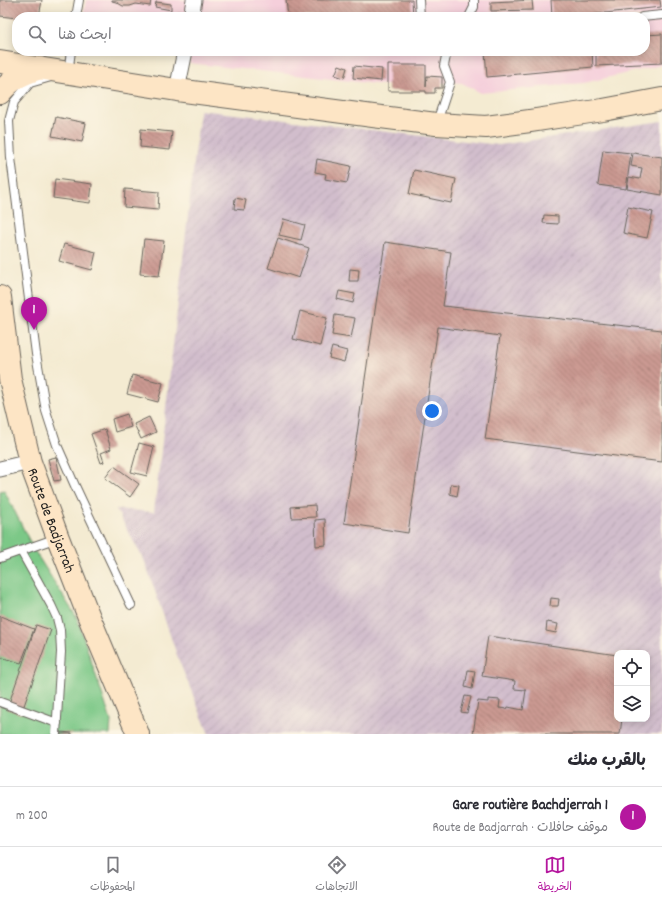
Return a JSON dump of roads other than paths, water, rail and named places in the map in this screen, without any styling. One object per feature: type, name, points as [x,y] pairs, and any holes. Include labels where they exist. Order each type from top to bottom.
[{"type":"main road","points":[[0,62],[177,90],[436,124],[486,127],[603,110],[662,99]]},
{"type":"main road","points":[[0,93],[13,80],[23,74],[40,68]]},
{"type":"main road","name":"Route de Badjarrah","points":[[0,297],[4,366],[15,402],[30,462],[58,538],[136,733]]},
{"type":"street","points":[[192,12],[194,0]]},
{"type":"street","points":[[177,90],[184,56]]},
{"type":"street","points":[[0,469],[30,462]]},
{"type":"lane","points":[[77,12],[79,0]]},
{"type":"lane","points":[[419,0],[420,12]]},
{"type":"lane","points":[[472,12],[474,0]]},
{"type":"lane","points":[[650,16],[662,15]]},
{"type":"lane","points":[[70,56],[68,72],[30,83],[14,102],[9,121],[11,158],[36,354],[46,411],[57,445],[131,605]]},
{"type":"lane","points":[[436,124],[450,82],[444,66],[446,56]]},
{"type":"lane","points":[[0,558],[58,538]]},
{"type":"lane","points":[[21,551],[51,605],[57,618],[60,630],[61,652],[56,734]]},
{"type":"lane","points":[[0,702],[57,723]]},
{"type":"place","name":"Gare routière Bachdjerrah 1","points":[[34,330]]}]
